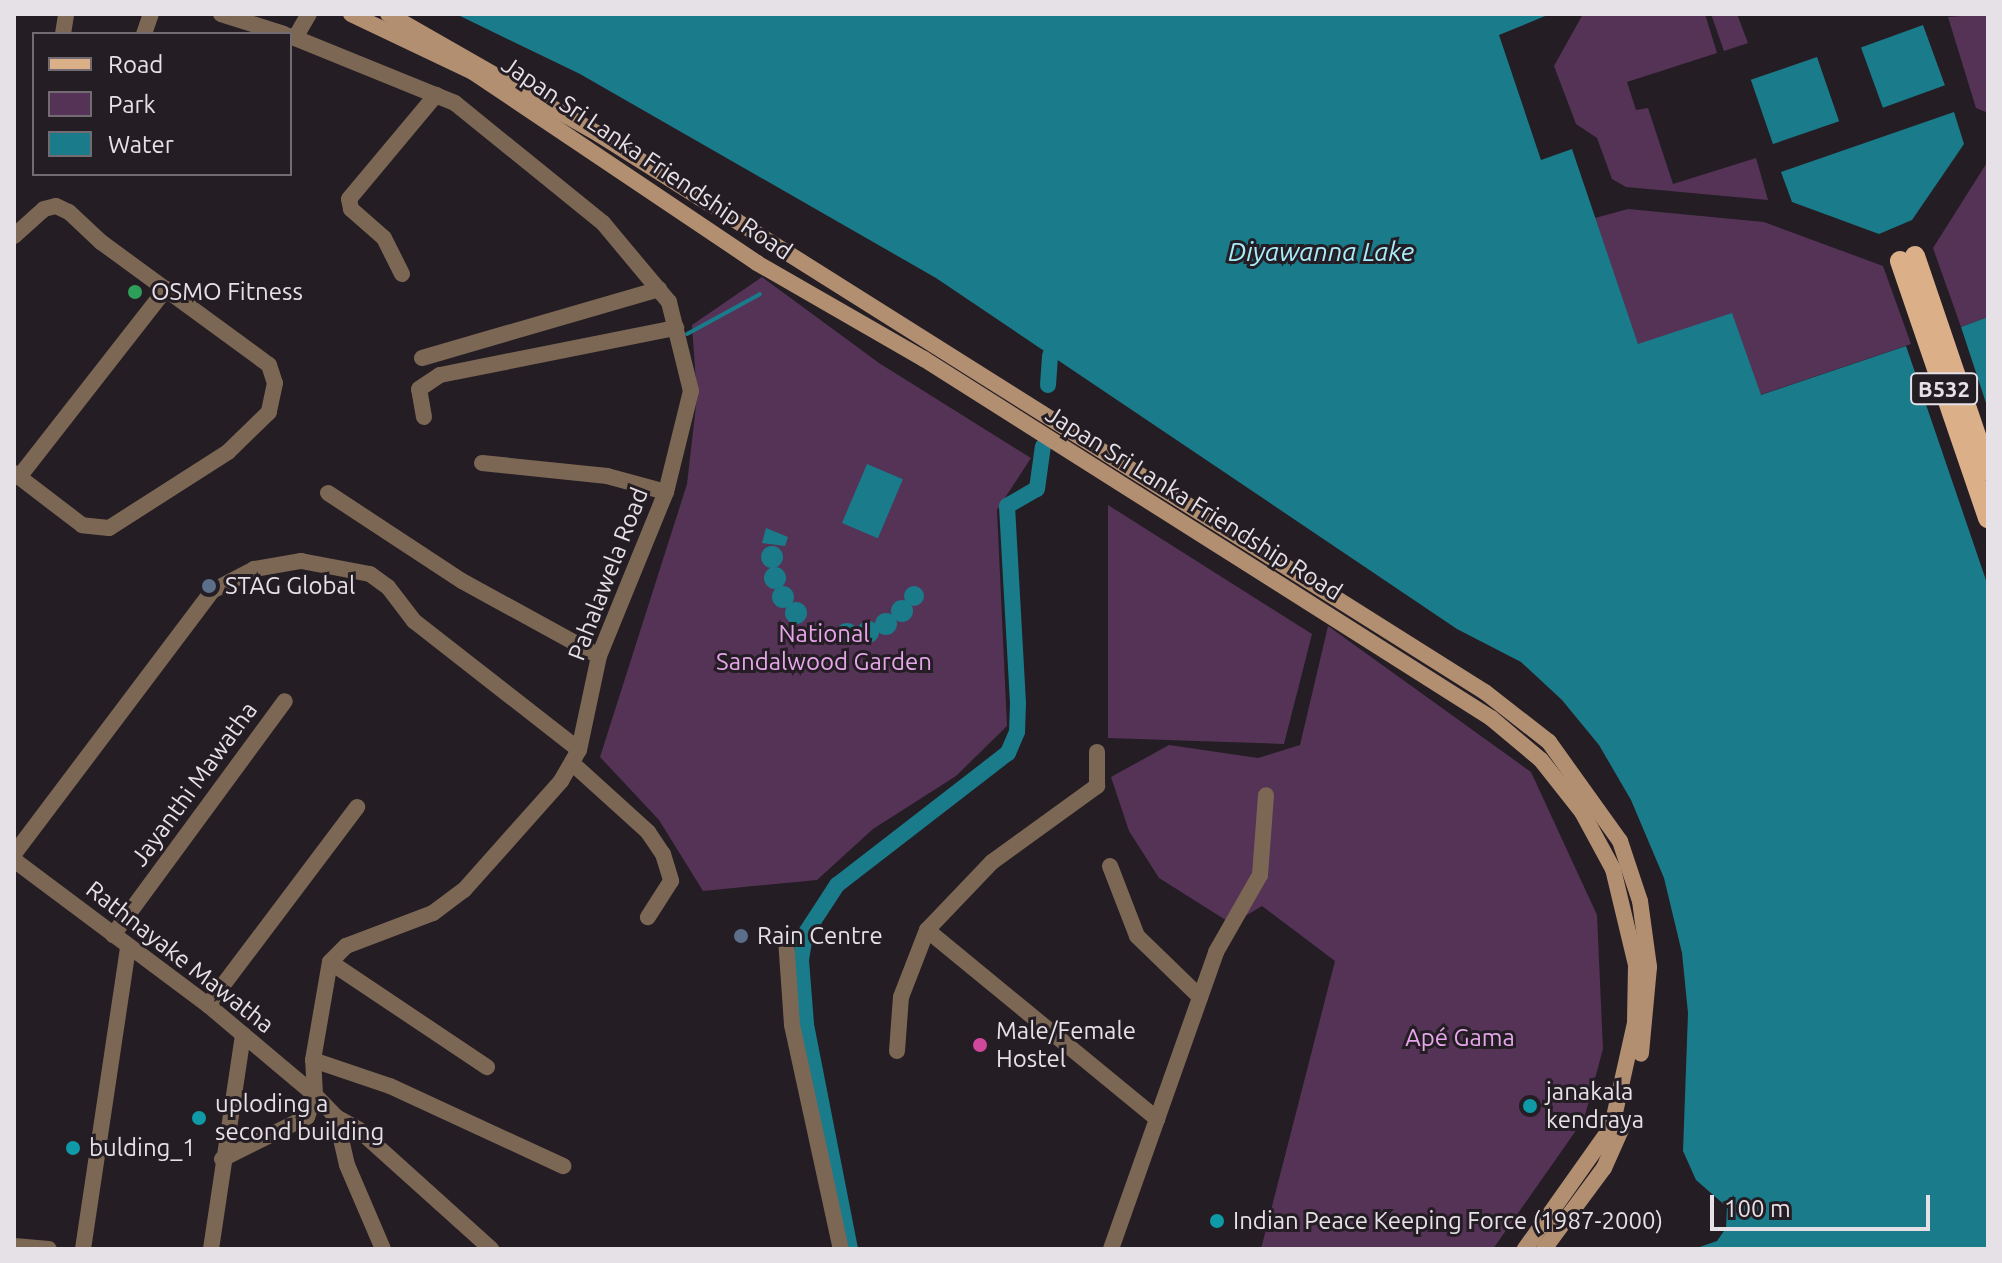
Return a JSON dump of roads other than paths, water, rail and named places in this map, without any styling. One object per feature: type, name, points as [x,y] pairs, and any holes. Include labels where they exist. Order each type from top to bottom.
[{"type":"main road","name":"Japan Sri Lanka Friendship Road","points":[[351,14],[473,72],[757,263],[924,359],[1491,718],[1541,760],[1582,812],[1613,869],[1636,965],[1635,1023],[1612,1126],[1525,1249]]},
{"type":"main road","name":"Japan Sri Lanka Friendship Road","points":[[388,14],[600,135],[1485,692],[1549,742],[1620,841],[1640,901],[1649,967],[1647,1020],[1624,1123],[1604,1168],[1544,1249]]},
{"type":"main road","name":"B532","points":[[1988,471],[1908,258],[1988,518]]},
{"type":"street","name":"Pahalawela Road","points":[[221,14],[277,32]]},
{"type":"street","points":[[292,34],[309,14]]},
{"type":"street","name":"Pahalawela Road","points":[[292,37],[455,103],[620,238],[659,289],[676,328],[691,391],[666,492],[599,656],[575,757],[464,890],[433,913],[346,946],[330,962]]},
{"type":"street","points":[[402,274],[384,238],[351,209],[349,199],[436,95]]},
{"type":"street","points":[[14,236],[44,209],[56,206],[269,365],[275,383],[269,412],[228,452],[109,528],[82,525],[16,475],[166,289]]},
{"type":"street","points":[[422,358],[659,289]]},
{"type":"street","points":[[424,417],[419,389],[440,375],[676,328]]},
{"type":"street","points":[[482,463],[607,476],[666,492]]},
{"type":"street","points":[[328,493],[462,581],[599,656]]},
{"type":"street","points":[[14,857],[212,591],[227,580],[301,561],[370,574],[447,648],[575,757],[648,832],[663,854],[671,881],[648,917]]},
{"type":"street","name":"Jayanthi Mawatha","points":[[113,935],[285,701]]},
{"type":"street","points":[[897,1051],[901,997],[927,930],[992,862],[1097,786],[1097,752]]},
{"type":"street","points":[[1111,1249],[1200,997],[1232,924],[1260,875],[1266,795]]},
{"type":"street","points":[[208,1005],[357,807]]},
{"type":"street","name":"Rathnayake Mawatha","points":[[14,857],[128,947],[208,1005],[315,1095],[336,1117]]},
{"type":"street","points":[[1110,866],[1137,936],[1200,997]]},
{"type":"street","points":[[927,930],[1157,1119]]},
{"type":"street","points":[[786,939],[792,1025],[841,1249]]},
{"type":"street","points":[[83,1249],[128,947]]},
{"type":"street","points":[[222,1159],[307,1117],[315,1095],[313,1060],[330,962],[487,1067]]},
{"type":"street","points":[[211,1249],[243,1034]]},
{"type":"street","points":[[313,1060],[390,1086],[563,1166]]},
{"type":"street","points":[[336,1117],[347,1165],[383,1249]]},
{"type":"street","points":[[336,1117],[359,1130],[491,1249]]},
{"type":"street","points":[[14,1246],[49,1249]]},
{"type":"water","name":"Diyawanna Lake","points":[[456,14],[1550,14],[1499,35],[1541,160],[1572,149],[1638,344],[1732,313],[1761,395],[1906,346],[1988,586],[1988,1249],[1694,1249],[1717,1241],[1726,1228],[1727,1207],[1696,1180],[1683,1151],[1688,1013],[1682,953],[1664,878],[1631,800],[1599,745],[1562,700],[1521,662],[1457,629],[936,278],[580,74]]},
{"type":"water","points":[[1923,25],[1945,85],[1883,108],[1861,48]]},
{"type":"water","points":[[1817,57],[1839,121],[1773,144],[1751,80]]},
{"type":"water","points":[[1954,112],[1964,144],[1912,220],[1879,234],[1792,202],[1781,172]]},
{"type":"water","points":[[1988,317],[1988,409],[1961,327]]},
{"type":"water","points":[[867,464],[903,479],[878,538],[842,523]]},
{"type":"water","points":[[766,528],[788,537],[785,546],[762,543]]},
{"type":"water","points":[[772,546],[780,549],[783,557],[780,565],[772,568],[764,565],[761,557],[764,549]]},
{"type":"water","points":[[775,567],[783,570],[786,578],[783,586],[775,589],[767,586],[764,578],[767,570]]},
{"type":"water","points":[[783,586],[791,589],[794,597],[791,605],[783,608],[775,605],[772,597],[775,589]]},
{"type":"water","points":[[914,586],[921,589],[924,596],[921,603],[914,606],[907,603],[904,596],[907,589]]},
{"type":"water","points":[[902,600],[910,603],[913,611],[910,619],[902,622],[894,619],[891,611],[894,603]]},
{"type":"water","points":[[796,602],[804,605],[807,613],[804,621],[796,624],[788,621],[785,613],[788,605]]},
{"type":"water","points":[[886,613],[894,616],[897,624],[894,632],[886,635],[878,632],[875,624],[878,616]]},
{"type":"water","points":[[868,621],[876,624],[879,632],[876,640],[868,643],[860,640],[857,632],[860,624]]},
{"type":"water","points":[[847,623],[855,626],[858,634],[855,642],[847,645],[839,642],[836,634],[839,626]]},
{"type":"waterway","points":[[687,334],[760,294]]},
{"type":"waterway","points":[[1048,385],[1050,355]]},
{"type":"waterway","points":[[850,1249],[806,1024],[801,960],[805,934],[837,885],[1008,753],[1017,732],[1018,703],[1007,506],[1037,489],[1043,446]]},
{"type":"place","name":"OSMO Fitness","points":[[135,292]]},
{"type":"place","name":"STAG Global","points":[[209,586]]},
{"type":"place","name":"Rain Centre","points":[[741,936]]},
{"type":"place","name":"Male/Female Hostel","points":[[980,1045]]},
{"type":"place","name":"janakala kendraya","points":[[1530,1106]]},
{"type":"place","name":"uploding a second building","points":[[199,1118]]},
{"type":"place","name":"bulding_1","points":[[73,1148]]},
{"type":"place","name":"Indian Peace Keeping Force (1987-2000)","points":[[1217,1221]]},
{"type":"park label","name":"National Sandalwood Garden","points":[[824,648]]},
{"type":"park label","name":"Apé Gama","points":[[1460,1038]]}]
